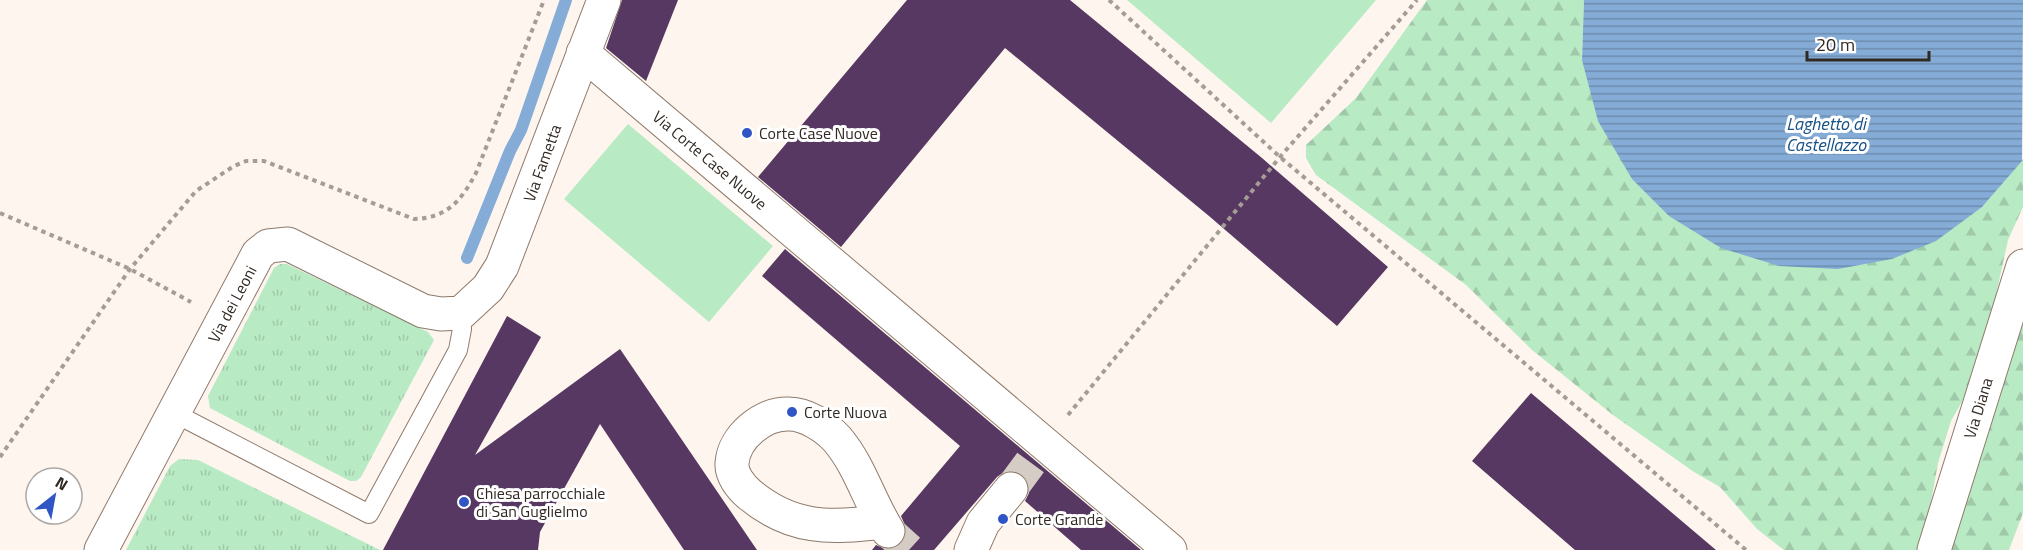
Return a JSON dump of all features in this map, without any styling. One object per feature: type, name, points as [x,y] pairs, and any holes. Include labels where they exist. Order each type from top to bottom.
[{"type":"street","name":"Via Fametta","points":[[461,313],[488,288],[502,266],[604,0]]},
{"type":"street","name":"Via Corte Case Nuove","points":[[583,53],[837,267],[1042,447],[1170,550]]},
{"type":"street","name":"Via dei Leoni","points":[[101,550],[258,254],[268,246],[278,243],[288,244],[423,311],[441,314],[461,313]]},
{"type":"street","name":"Via Diana","points":[[1934,550],[2023,266]]},
{"type":"street","points":[[971,550],[983,523],[1011,489]]},
{"type":"lane","points":[[174,413],[369,514],[458,350],[461,313]]},
{"type":"path","points":[[1109,0],[1280,157],[1746,550]]},
{"type":"path","points":[[1042,447],[1280,157],[1417,0]]},
{"type":"path","points":[[0,213],[130,269],[224,319]]},
{"type":"green space","points":[[1127,0],[1376,0],[1271,123]]},
{"type":"green space","points":[[1427,0],[1584,0],[1582,60],[1982,207],[2023,159],[2023,207],[2008,240],[1979,372],[1951,421],[1938,463],[1929,513],[1918,550],[1784,550],[1757,529],[1720,487],[1694,472],[1613,415],[1532,350],[1466,285],[1316,175],[1306,158],[1306,145],[1356,98]]},
{"type":"green space","points":[[628,124],[773,246],[709,322],[564,199]]},
{"type":"green space","points":[[280,264],[287,264],[428,332],[434,340],[361,477],[356,481],[350,481],[210,408],[208,396],[274,268]]},
{"type":"green space","points":[[2023,307],[2023,513],[2009,550],[1950,550]]},
{"type":"green space","points":[[179,459],[198,460],[380,550],[126,550],[170,466]]},
{"type":"water","name":"Laghetto di Castellazzo","points":[[1584,0],[2023,0],[2022,161],[1982,207],[1936,241],[1892,259],[1838,269],[1779,266],[1721,248],[1669,216],[1632,179],[1598,121],[1582,60]]},
{"type":"building","points":[[622,0],[678,0],[646,81],[606,48]]},
{"type":"building","points":[[907,0],[1070,0],[1262,158],[1388,267],[1337,326],[1209,216],[1005,48],[841,247],[758,177]]},
{"type":"building","points":[[785,249],[1141,550],[1081,550],[1025,501],[1029,493],[1028,482],[1022,474],[1014,470],[1004,472],[997,477],[934,550],[888,550],[904,541],[907,530],[901,516],[960,446],[762,276]]},
{"type":"building","points":[[507,316],[541,337],[475,455],[620,349],[757,550],[684,550],[600,424],[540,532],[538,550],[383,550]]},
{"type":"building","points":[[1531,393],[1716,550],[1575,550],[1472,461]]},
{"type":"building","points":[[876,545],[888,550],[872,550]]},
{"type":"waterway","points":[[467,258],[510,151],[521,130],[566,0]]},
{"type":"tunnel","points":[[1011,489],[1039,451]]},
{"type":"tunnel","points":[[888,531],[909,550]]},
{"type":"place","name":"Corte Case Nuove","points":[[747,133]]},
{"type":"place","name":"Corte Nuova","points":[[792,412]]},
{"type":"place","name":"Chiesa parrocchiale di San Guglielmo","points":[[464,502]]},
{"type":"place","name":"Corte Grande","points":[[1003,519]]}]
